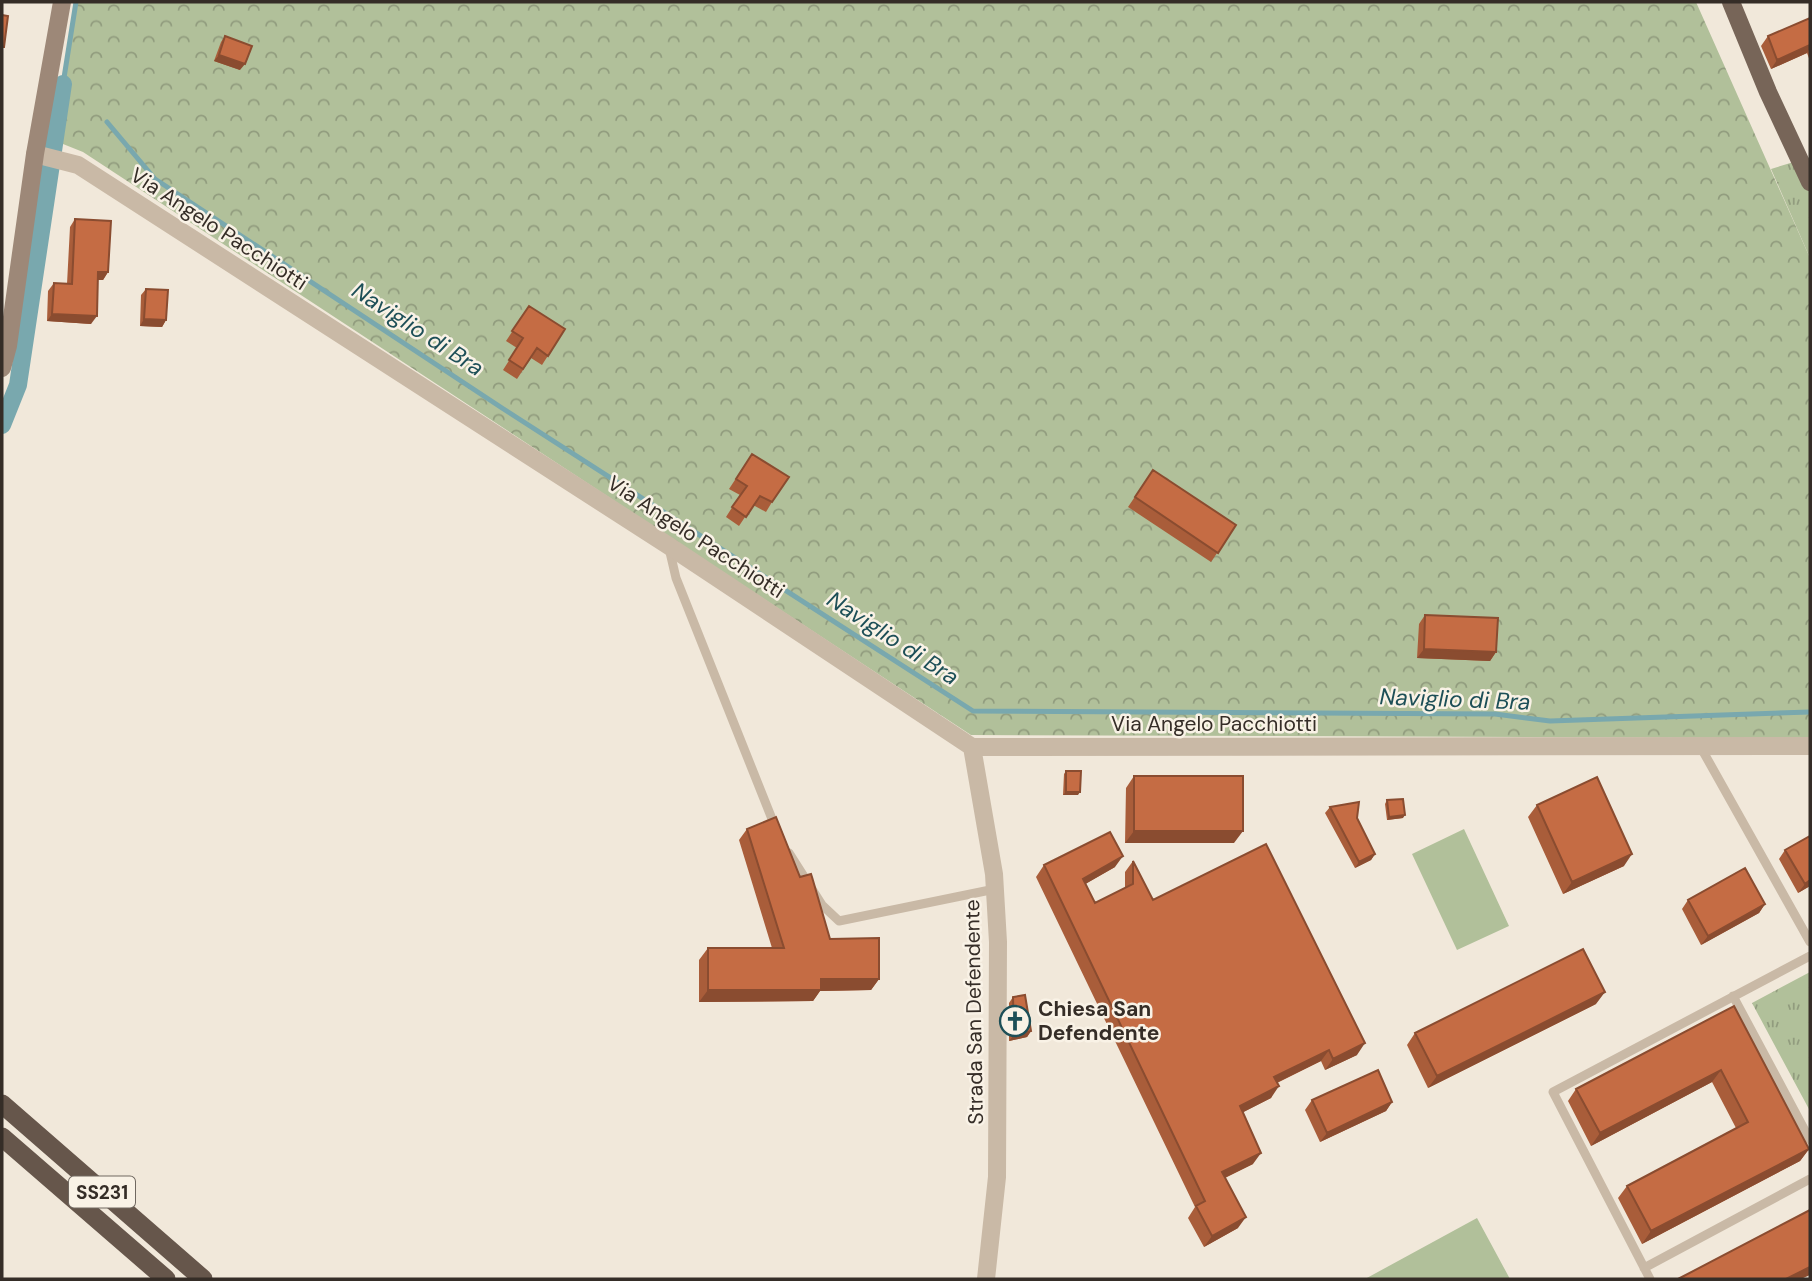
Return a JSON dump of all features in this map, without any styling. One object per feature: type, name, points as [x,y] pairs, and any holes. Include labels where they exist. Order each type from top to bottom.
[{"type":"highway","name":"SS231","points":[[2,1104],[203,1279]]},
{"type":"highway","name":"SS231","points":[[2,1137],[166,1279]]},
{"type":"main road","points":[[2,368],[47,156],[62,2]]},
{"type":"main road","points":[[1731,2],[1768,92],[1810,182]]},
{"type":"street","name":"Via Angelo Pacchiotti","points":[[47,156],[78,164],[669,546],[972,747],[1810,746]]},
{"type":"street","name":"Strada San Defendente","points":[[972,747],[995,889],[998,955],[997,1177],[986,1279]]},
{"type":"lane","points":[[669,546],[676,578],[770,818],[781,838]]},
{"type":"lane","points":[[1700,746],[1810,943]]},
{"type":"lane","points":[[786,848],[822,905],[839,921],[995,889]]},
{"type":"lane","points":[[1650,1279],[1553,1092],[1810,956]]},
{"type":"lane","points":[[1733,996],[1810,1140]]},
{"type":"lane","points":[[1644,1268],[1810,1179]]},
{"type":"green space","points":[[78,2],[1696,2],[1810,258],[1810,738],[971,735],[83,152],[53,140]]},
{"type":"green space","points":[[1810,157],[1810,258],[1771,169]]},
{"type":"green space","points":[[1464,829],[1509,926],[1457,950],[1412,854]]},
{"type":"green space","points":[[1810,972],[1810,1111],[1752,1003]]},
{"type":"green space","points":[[1477,1218],[1510,1279],[1365,1279]]},
{"type":"building","points":[[2,15],[8,16],[4,47],[2,47]]},
{"type":"building","points":[[1810,18],[1810,45],[1777,60],[1768,36]]},
{"type":"building","points":[[225,36],[252,46],[245,64],[219,55]]},
{"type":"building","points":[[75,219],[111,221],[108,272],[98,272],[97,316],[52,314],[54,283],[72,284]]},
{"type":"building","points":[[146,289],[168,290],[166,320],[144,319]]},
{"type":"building","points":[[529,306],[565,329],[548,356],[537,348],[523,369],[509,360],[523,338],[512,331]]},
{"type":"building","points":[[752,454],[789,477],[772,502],[760,496],[746,517],[732,507],[747,486],[736,479]]},
{"type":"building","points":[[1153,470],[1236,525],[1218,553],[1135,497]]},
{"type":"building","points":[[1425,615],[1498,618],[1496,652],[1424,649]]},
{"type":"building","points":[[1066,771],[1081,771],[1080,792],[1066,792]]},
{"type":"building","points":[[1134,776],[1243,776],[1243,831],[1134,831]]},
{"type":"building","points":[[1597,777],[1632,854],[1572,882],[1537,805]]},
{"type":"building","points":[[1403,799],[1405,815],[1389,817],[1387,800]]},
{"type":"building","points":[[1359,802],[1357,818],[1375,854],[1359,862],[1330,807]]},
{"type":"building","points":[[776,817],[800,877],[811,874],[830,939],[879,938],[879,979],[821,979],[821,990],[708,990],[708,948],[784,948],[747,829]]},
{"type":"building","points":[[1110,832],[1123,856],[1083,879],[1095,903],[1133,884],[1133,861],[1153,900],[1266,844],[1365,1043],[1333,1059],[1329,1050],[1274,1077],[1279,1086],[1240,1106],[1261,1153],[1222,1172],[1246,1217],[1212,1236],[1196,1206],[1205,1201],[1044,865]]},
{"type":"building","points":[[1810,836],[1810,880],[1805,884],[1785,850]]},
{"type":"building","points":[[1745,868],[1765,904],[1708,936],[1688,900]]},
{"type":"building","points":[[1583,949],[1605,992],[1437,1076],[1415,1033]]},
{"type":"building","points":[[1025,995],[1031,1031],[1014,1035],[1013,997]]},
{"type":"building","points":[[1734,1006],[1809,1149],[1651,1231],[1627,1186],[1748,1122],[1721,1070],[1600,1133],[1576,1089]]},
{"type":"building","points":[[1378,1070],[1392,1102],[1327,1133],[1312,1100]]},
{"type":"building","points":[[1810,1210],[1810,1267],[1786,1279],[1678,1279]]},
{"type":"waterway","name":"Naviglio di Bra","points":[[63,84],[76,2]]},
{"type":"waterway","points":[[2,425],[18,385],[63,84]]},
{"type":"waterway","name":"Naviglio di Bra","points":[[107,122],[155,179],[502,408],[973,711],[1495,714],[1550,721],[1810,712]]},
{"type":"place","name":"Chiesa San Defendente","points":[[1015,1021]]}]
